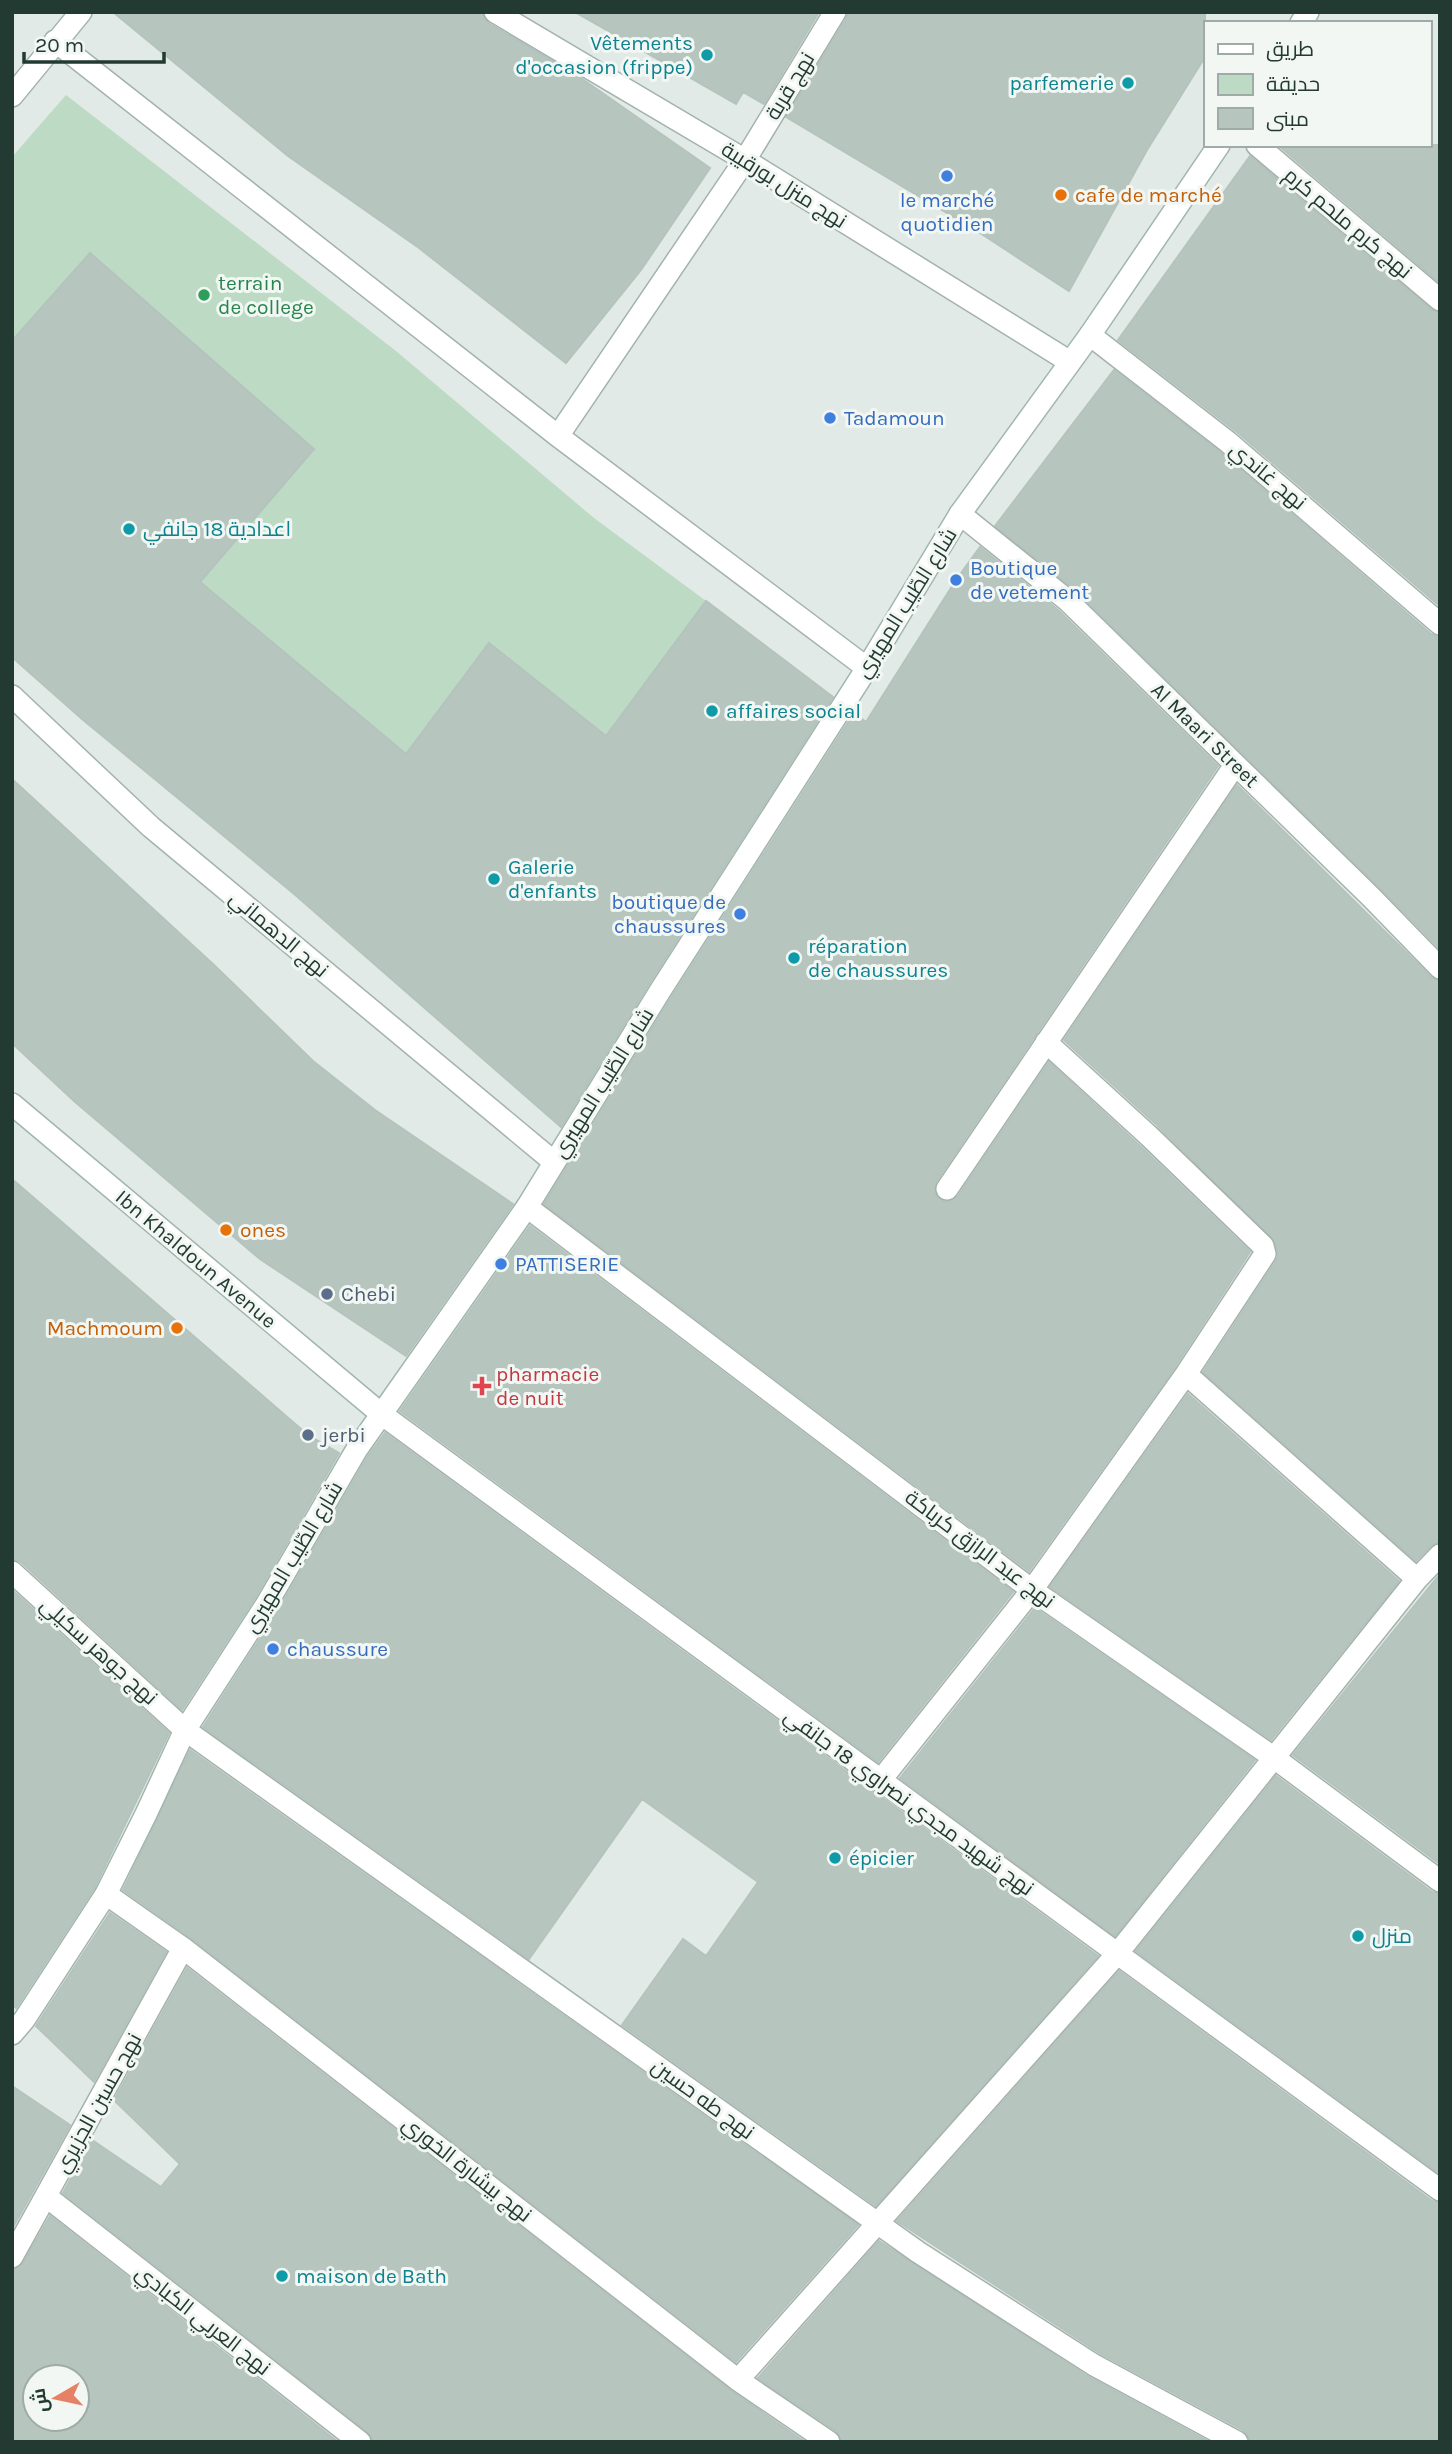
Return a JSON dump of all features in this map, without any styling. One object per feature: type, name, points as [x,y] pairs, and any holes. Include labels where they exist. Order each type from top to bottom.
[{"type":"street","points":[[12,96],[81,12]]},
{"type":"street","name":"نهج منزل بورقيبة","points":[[495,12],[745,160],[1070,362]]},
{"type":"street","name":"نهج قربة","points":[[558,436],[745,160],[835,12]]},
{"type":"street","points":[[55,41],[558,436],[867,668]]},
{"type":"street","name":"شارع الطّيب المهيري","points":[[16,2021],[106,1894],[185,1730],[266,1605],[380,1413],[527,1207],[867,668],[960,514],[1090,335],[1218,147]]},
{"type":"street","name":"نهج كرم ملحم كرم","points":[[1259,147],[1440,300]]},
{"type":"street","name":"نهج غاندي","points":[[1090,335],[1228,442],[1440,624]]},
{"type":"street","name":"Al Maari Street","points":[[960,514],[1067,600],[1440,968]]},
{"type":"street","name":"نهج الدهماني","points":[[12,696],[151,827],[554,1162]]},
{"type":"street","points":[[947,1189],[1235,765]]},
{"type":"street","points":[[880,1781],[1032,1590],[1186,1374],[1265,1254],[1265,1249],[1149,1136],[1046,1042]]},
{"type":"street","name":"Ibn Khaldoun Avenue","points":[[12,1104],[380,1413]]},
{"type":"street","name":"نهج عبد الرازق كرباكة","points":[[527,1207],[1032,1590],[1273,1757],[1440,1881]]},
{"type":"street","points":[[1186,1374],[1417,1579]]},
{"type":"street","name":"نهج شهيد مجدي نصراوي 18 جانفي","points":[[380,1413],[1440,2190]]},
{"type":"street","points":[[738,2380],[1117,1954],[1417,1579],[1440,1555]]},
{"type":"street","name":"نهج جوهر سكيلي","points":[[12,1572],[185,1730]]},
{"type":"street","name":"نهج طه حسين","points":[[185,1730],[918,2252],[1094,2365],[1237,2442]]},
{"type":"street","name":"نهج بيشارة الخوري","points":[[106,1894],[183,1948],[738,2380],[829,2442]]},
{"type":"street","name":"نهج حسين الجزيري","points":[[12,2257],[183,1948]]},
{"type":"street","name":"نهج العربي الكبادي","points":[[47,2197],[360,2442]]},
{"type":"green space","points":[[66,95],[396,351],[594,518],[706,601],[606,736],[489,644],[406,754],[200,582],[313,449],[12,341],[12,157]]},
{"type":"building","points":[[113,12],[482,12],[488,23],[578,76],[710,168],[641,270],[566,363],[419,248],[288,156]]},
{"type":"building","name":"Vêtements d'occasion (frippe)","points":[[575,12],[819,12],[764,104],[743,92],[736,104]]},
{"type":"building","points":[[848,12],[1205,12],[1204,59],[1147,150],[1069,291],[977,231],[786,117]]},
{"type":"building","points":[[1440,145],[1440,283],[1280,147]]},
{"type":"building","points":[[1250,156],[1432,310],[1440,313],[1440,606],[1237,432],[1118,340]]},
{"type":"building","points":[[90,253],[314,449],[200,582],[406,754],[489,643],[606,736],[706,601],[833,697],[561,1127],[293,893],[82,719],[12,657],[12,341]]},
{"type":"building","points":[[1114,370],[1220,452],[1431,634],[1440,637],[1440,949],[1076,591],[995,526]]},
{"type":"building","points":[[980,547],[1058,610],[1218,766],[936,1182],[935,1194],[945,1202],[958,1196],[1049,1062],[1250,1252],[1175,1367],[1029,1571],[544,1204],[671,998],[854,713],[866,722]]},
{"type":"building","points":[[12,779],[214,965],[313,1061],[375,1110],[513,1204],[406,1356],[260,1259],[74,1101],[12,1043]]},
{"type":"building","points":[[1237,785],[1431,977],[1440,981],[1440,1542],[1431,1546],[1416,1561],[1203,1372],[1276,1261],[1278,1256],[1275,1242],[1158,1126],[1064,1040]]},
{"type":"building","points":[[12,1179],[308,1435],[339,1453],[255,1598],[182,1710],[21,1562],[12,1559]]},
{"type":"building","points":[[530,1226],[1013,1592],[878,1762],[400,1411]]},
{"type":"building","points":[[1188,1394],[1399,1581],[1271,1740],[1050,1587]]},
{"type":"building","points":[[385,1433],[1098,1956],[876,2206],[622,2025],[683,1939],[706,1956],[758,1882],[642,1799],[529,1959],[203,1727],[277,1612],[368,1456]]},
{"type":"building","points":[[1440,1574],[1440,1864],[1293,1755]]},
{"type":"building","points":[[12,1590],[169,1733],[95,1887],[16,2008],[12,2004]]},
{"type":"building","points":[[1035,1608],[1255,1760],[1115,1936],[900,1778]]},
{"type":"building","points":[[190,1750],[858,2225],[736,2362],[191,1938],[123,1890]]},
{"type":"building","points":[[1276,1776],[1432,1892],[1440,1894],[1440,2174],[1136,1951]]},
{"type":"building","points":[[110,1913],[166,1952],[94,2082],[36,2026]]},
{"type":"building","points":[[187,1968],[730,2390],[805,2442],[373,2442],[368,2432],[63,2193],[92,2140],[161,2187],[180,2164],[114,2100]]},
{"type":"building","points":[[1119,1971],[1432,2201],[1440,2203],[1440,2442],[1250,2442],[1243,2430],[1101,2354],[897,2221]]},
{"type":"building","points":[[12,2086],[70,2125],[12,2229]]},
{"type":"building","points":[[50,2216],[338,2442],[12,2442],[12,2270],[23,2263]]},
{"type":"building","points":[[879,2241],[1087,2376],[1209,2442],[842,2442],[836,2431],[758,2378]]},
{"type":"place","name":"Vêtements d'occasion (frippe)","points":[[707,55]]},
{"type":"place","name":"parfemerie","points":[[1128,83]]},
{"type":"place","name":"le marché quotidien","points":[[947,176]]},
{"type":"place","name":"cafe de marché","points":[[1061,195]]},
{"type":"place","name":"terrain de college","points":[[204,295]]},
{"type":"place","name":"Tadamoun","points":[[830,418]]},
{"type":"place","name":"اعدادية 18 جانفي","points":[[129,529]]},
{"type":"place","name":"Boutique de vetement","points":[[956,580]]},
{"type":"place","name":"affaires social","points":[[712,711]]},
{"type":"place","name":"Galerie d'enfants","points":[[494,879]]},
{"type":"place","name":"boutique de chaussures","points":[[740,914]]},
{"type":"place","name":"réparation de chaussures","points":[[794,958]]},
{"type":"place","name":"ones","points":[[226,1230]]},
{"type":"place","name":"PATTISERIE","points":[[501,1264]]},
{"type":"place","name":"Chebi","points":[[327,1294]]},
{"type":"place","name":"Machmoum","points":[[177,1328]]},
{"type":"place","name":"pharmacie de nuit","points":[[482,1386]]},
{"type":"place","name":"jerbi","points":[[308,1435]]},
{"type":"place","name":"chaussure","points":[[273,1649]]},
{"type":"place","name":"épicier","points":[[835,1858]]},
{"type":"place","name":"منزل","points":[[1358,1936]]},
{"type":"place","name":"maison de Bath","points":[[282,2276]]}]
